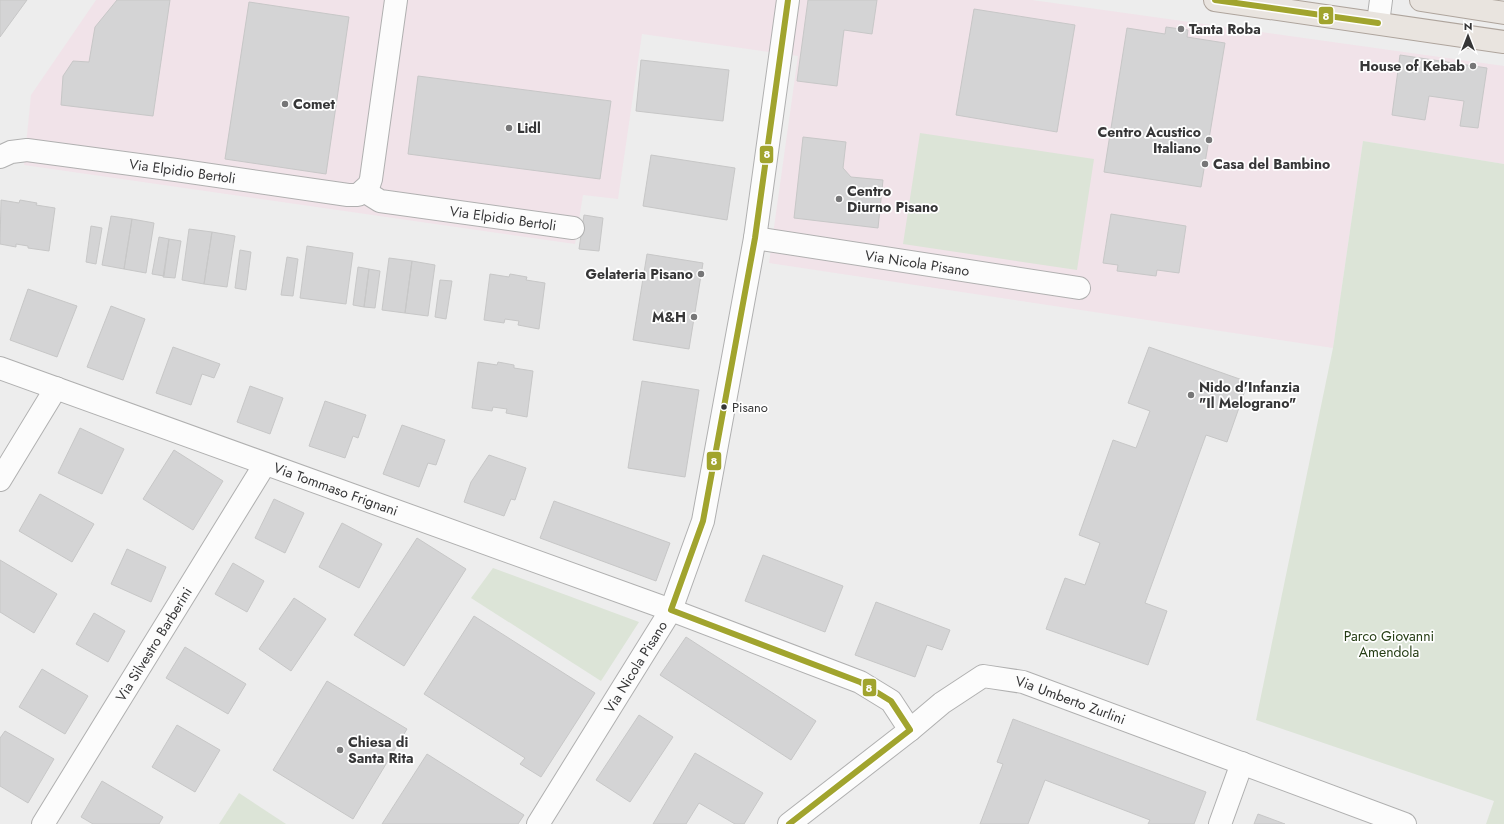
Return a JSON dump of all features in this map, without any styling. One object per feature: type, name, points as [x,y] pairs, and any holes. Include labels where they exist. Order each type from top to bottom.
[{"type":"main road","points":[[1215,0],[1504,42]]},
{"type":"main road","points":[[1421,0],[1504,13]]},
{"type":"street","points":[[364,191],[372,179],[396,0]]},
{"type":"street","name":"Via Nicola Pisano","points":[[538,824],[671,610],[703,521],[755,238],[788,0]]},
{"type":"street","points":[[1378,23],[1381,0]]},
{"type":"street","name":"Via Elpidio Bertoli","points":[[0,157],[11,152],[27,150],[183,171],[348,196],[358,196],[364,191],[380,201],[573,228]]},
{"type":"street","name":"Via Nicola Pisano","points":[[755,238],[1079,288]]},
{"type":"street","name":"Via Tommaso Frignani","points":[[0,368],[671,610],[860,682],[891,701],[910,730]]},
{"type":"street","points":[[0,480],[56,388]]},
{"type":"street","name":"Via Silvestro Barberini","points":[[43,824],[265,464]]},
{"type":"street","name":"Via Umberto Zurlini","points":[[789,824],[910,730],[942,702],[983,676],[1023,682],[1405,824]]},
{"type":"street","points":[[1220,824],[1242,763]]},
{"type":"shaded area","points":[[96,0],[1032,0],[1504,66],[1504,164],[1363,141],[1333,348],[769,263],[798,56],[642,34],[618,199],[583,195],[575,244],[24,165],[31,95]]},
{"type":"green space","points":[[920,133],[1094,159],[1077,270],[903,244]]},
{"type":"green space","name":"Parco Giovanni Amendola","points":[[1363,141],[1504,164],[1504,824],[1486,824],[1494,801],[1256,720],[1333,348]]},
{"type":"green space","points":[[493,568],[639,622],[601,681],[471,598]]},
{"type":"green space","points":[[239,793],[286,824],[219,824]]},
{"type":"building","points":[[0,0],[27,0],[0,37]]},
{"type":"building","points":[[117,0],[170,0],[153,116],[61,105],[63,76],[73,61],[89,62],[95,27]]},
{"type":"building","points":[[808,0],[877,0],[872,34],[844,30],[837,86],[797,81]]},
{"type":"building","name":"Comet","points":[[249,2],[349,17],[326,174],[225,159]]},
{"type":"building","points":[[974,9],[1075,25],[1057,132],[956,115]]},
{"type":"building","points":[[1166,27],[1188,30],[1187,37],[1225,43],[1201,187],[1104,172],[1127,28],[1165,34]]},
{"type":"building","points":[[1400,55],[1487,68],[1478,128],[1460,126],[1464,101],[1429,96],[1425,120],[1392,115]]},
{"type":"building","points":[[641,60],[729,70],[723,121],[636,111]]},
{"type":"building","name":"Lidl","points":[[418,76],[611,101],[600,179],[408,154]]},
{"type":"building","name":"Centro Diurno Pisano","points":[[803,137],[846,142],[843,168],[851,177],[883,180],[878,228],[794,218]]},
{"type":"building","points":[[651,155],[735,168],[727,220],[643,206]]},
{"type":"building","points":[[1,200],[19,203],[20,200],[37,203],[36,205],[55,208],[49,251],[28,248],[28,246],[16,244],[16,247],[0,244]]},
{"type":"building","points":[[1111,214],[1186,226],[1179,273],[1157,270],[1156,276],[1117,271],[1118,265],[1103,263]]},
{"type":"building","points":[[584,215],[603,218],[599,251],[579,249]]},
{"type":"building","points":[[111,216],[132,219],[124,269],[102,265]]},
{"type":"building","points":[[132,219],[154,223],[146,273],[124,269]]},
{"type":"building","points":[[91,226],[102,228],[96,264],[86,262]]},
{"type":"building","points":[[189,229],[212,232],[204,284],[182,280]]},
{"type":"building","points":[[212,232],[235,236],[227,287],[204,284]]},
{"type":"building","points":[[159,237],[169,239],[164,276],[152,274]]},
{"type":"building","points":[[169,239],[181,241],[175,278],[163,277]]},
{"type":"building","points":[[307,246],[353,253],[346,304],[300,298]]},
{"type":"building","points":[[240,250],[251,252],[246,290],[235,288]]},
{"type":"building","points":[[647,254],[703,263],[689,349],[633,340]]},
{"type":"building","points":[[287,257],[298,259],[293,296],[281,295]]},
{"type":"building","points":[[389,258],[412,261],[405,313],[382,310]]},
{"type":"building","points":[[412,261],[435,265],[428,316],[405,313]]},
{"type":"building","points":[[358,267],[369,269],[364,307],[353,305]]},
{"type":"building","points":[[369,269],[380,271],[375,308],[364,307]]},
{"type":"building","points":[[490,274],[509,277],[510,274],[527,277],[526,280],[545,283],[539,329],[518,325],[519,321],[505,319],[504,323],[484,320]]},
{"type":"building","points":[[440,280],[452,281],[446,319],[435,317]]},
{"type":"building","points":[[28,289],[77,306],[57,357],[10,340]]},
{"type":"building","points":[[111,306],[145,319],[123,380],[87,367]]},
{"type":"building","points":[[173,347],[220,364],[214,378],[202,374],[191,405],[156,393]]},
{"type":"building","points":[[1149,347],[1248,382],[1227,442],[1206,435],[1145,603],[1167,611],[1148,665],[1046,629],[1065,578],[1085,585],[1100,543],[1079,535],[1113,440],[1136,448],[1150,411],[1128,403]]},
{"type":"building","points":[[478,362],[497,365],[498,362],[514,365],[514,368],[533,371],[527,417],[506,413],[507,409],[493,407],[492,411],[472,408]]},
{"type":"building","points":[[642,381],[699,390],[685,477],[628,468]]},
{"type":"building","points":[[250,386],[283,398],[270,434],[237,422]]},
{"type":"building","points":[[325,401],[366,415],[358,438],[353,436],[345,458],[309,446]]},
{"type":"building","points":[[402,425],[445,440],[436,465],[428,463],[419,487],[383,474]]},
{"type":"building","points":[[80,428],[124,449],[102,494],[58,473]]},
{"type":"building","points":[[174,450],[223,481],[193,530],[143,499]]},
{"type":"building","points":[[489,455],[526,468],[515,500],[511,499],[504,516],[464,502],[471,482]]},
{"type":"building","points":[[40,494],[94,524],[72,562],[19,531]]},
{"type":"building","points":[[274,499],[304,513],[285,553],[255,538]]},
{"type":"building","points":[[554,501],[670,543],[656,581],[540,538]]},
{"type":"building","points":[[342,523],[382,544],[359,588],[319,567]]},
{"type":"building","points":[[417,538],[466,569],[404,666],[354,635]]},
{"type":"building","points":[[127,549],[166,567],[151,602],[111,584]]},
{"type":"building","points":[[763,555],[843,586],[825,632],[745,601]]},
{"type":"building","points":[[0,560],[57,594],[34,633],[0,612]]},
{"type":"building","points":[[233,563],[264,581],[247,612],[215,594]]},
{"type":"building","points":[[294,598],[326,619],[291,671],[259,649]]},
{"type":"building","points":[[876,602],[950,630],[942,650],[927,645],[915,677],[855,655]]},
{"type":"building","points":[[94,613],[125,631],[108,662],[76,644]]},
{"type":"building","points":[[474,616],[595,693],[541,777],[520,764],[525,758],[424,694]]},
{"type":"building","points":[[686,637],[816,721],[791,760],[660,675]]},
{"type":"building","points":[[185,647],[246,684],[228,714],[166,678]]},
{"type":"building","points":[[42,669],[88,696],[65,734],[19,707]]},
{"type":"building","name":"Chiesa di Santa Rita","points":[[327,681],[407,729],[353,819],[273,770]]},
{"type":"building","points":[[639,715],[673,737],[630,802],[596,780]]},
{"type":"building","points":[[1013,719],[1206,792],[1194,824],[1148,824],[1150,820],[1045,780],[1028,824],[980,824],[1003,764],[997,762]]},
{"type":"building","points":[[177,725],[220,750],[195,792],[152,767]]},
{"type":"building","points":[[5,731],[54,759],[28,803],[0,786],[0,738]]},
{"type":"building","points":[[695,753],[763,793],[744,824],[735,824],[699,803],[686,824],[653,824]]},
{"type":"building","points":[[427,754],[524,815],[518,824],[382,824]]},
{"type":"building","points":[[102,781],[163,817],[159,824],[93,824],[81,817]]},
{"type":"building","points":[[1258,814],[1285,824],[1254,824]]},
{"type":"transit line","name":"8","points":[[671,610],[703,521],[755,238],[788,0]]},
{"type":"transit line","name":"8","points":[[1215,0],[1378,23]]},
{"type":"transit line","name":"8","points":[[671,610],[860,682],[891,701],[910,730],[789,824]]},
{"type":"place","name":"Tanta Roba","points":[[1181,29]]},
{"type":"place","name":"House of Kebab","points":[[1473,66]]},
{"type":"place","name":"Comet","points":[[285,104]]},
{"type":"place","name":"Lidl","points":[[509,128]]},
{"type":"place","name":"Centro Acustico Italiano","points":[[1209,140]]},
{"type":"place","name":"Casa del Bambino","points":[[1205,164]]},
{"type":"place","name":"Centro Diurno Pisano","points":[[839,199]]},
{"type":"place","name":"Gelateria Pisano","points":[[701,274]]},
{"type":"place","name":"M&H","points":[[694,317]]},
{"type":"place","name":"Nido d'Infanzia \"Il Melograno\"","points":[[1191,395]]},
{"type":"place","name":"Pisano","points":[[724,407]]},
{"type":"place","name":"Chiesa di Santa Rita","points":[[340,750]]}]
